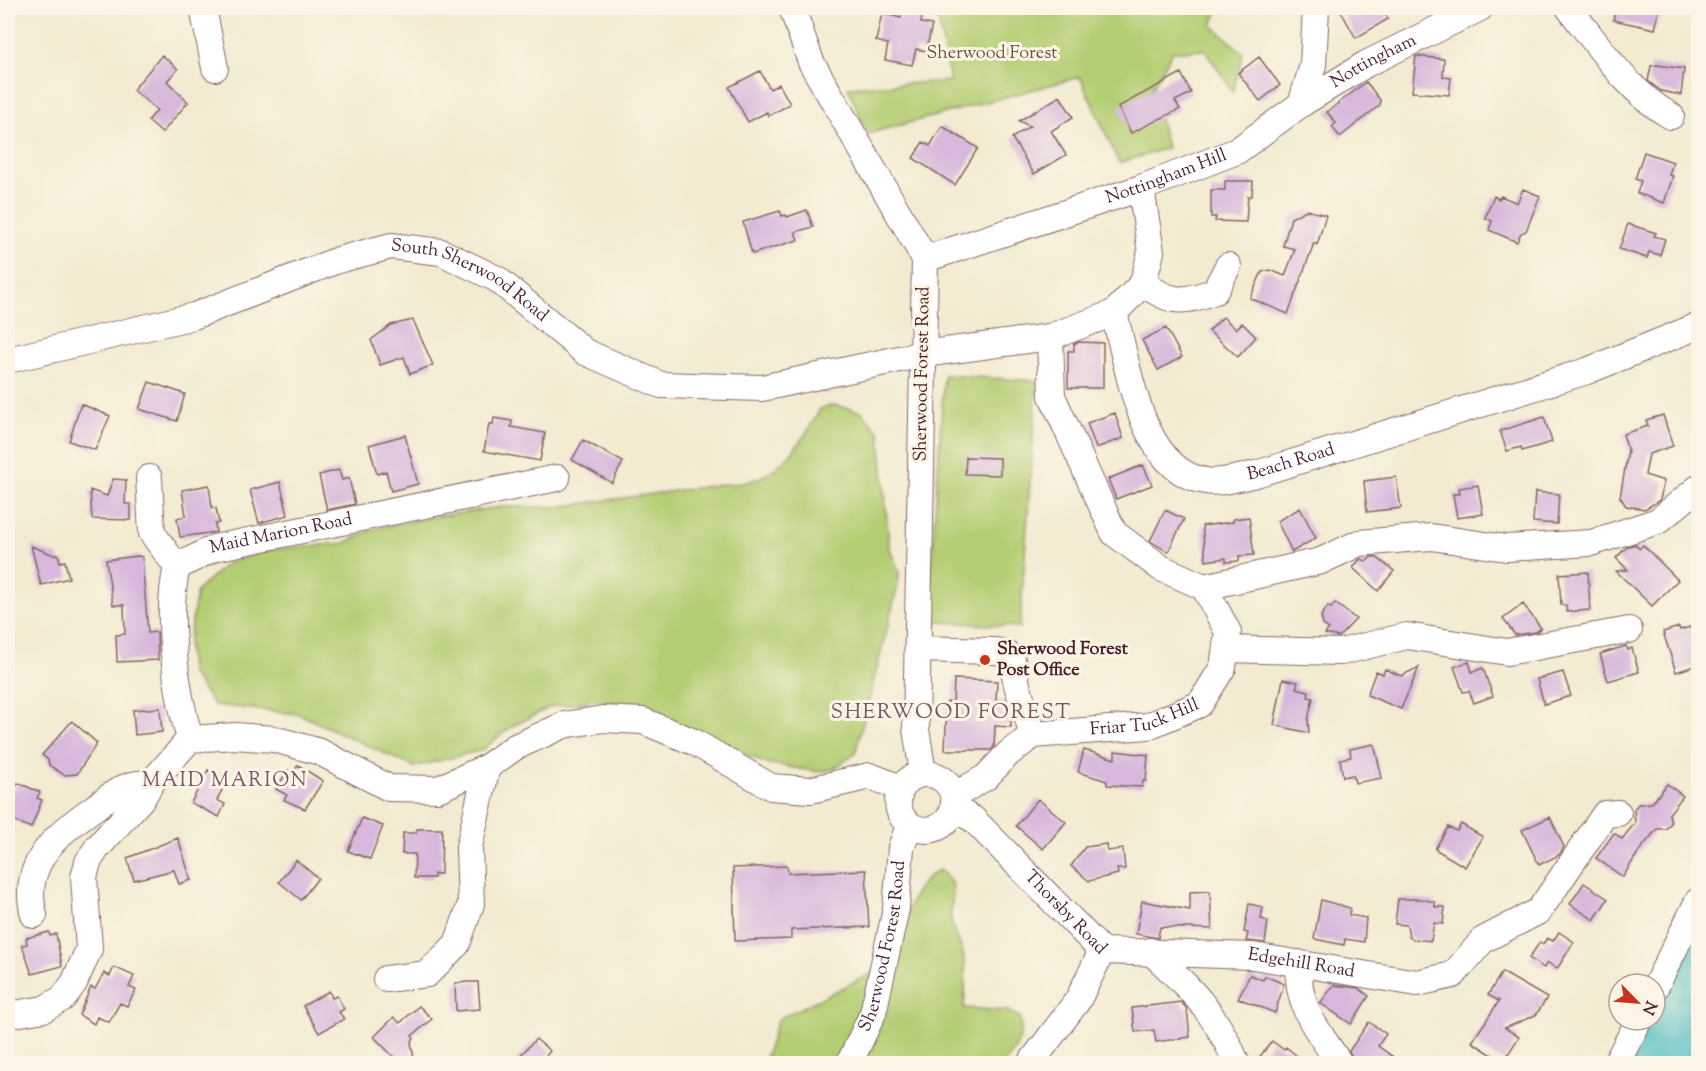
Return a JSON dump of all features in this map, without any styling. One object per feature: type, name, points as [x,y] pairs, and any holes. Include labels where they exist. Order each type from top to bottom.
[{"type":"street","points":[[202,8],[215,68]]},
{"type":"street","points":[[792,8],[812,62],[926,259]]},
{"type":"street","points":[[1301,104],[1313,65],[1316,8]]},
{"type":"street","name":"Nottingham","points":[[1301,104],[1366,64],[1480,8]]},
{"type":"street","points":[[1569,8],[1604,52],[1653,106],[1671,116]]},
{"type":"street","name":"Nottingham Hill","points":[[926,259],[1142,188],[1237,151],[1301,104]]},
{"type":"street","points":[[922,354],[1050,337],[1114,313],[1143,283],[1151,252],[1142,188]]},
{"type":"street","name":"South Sherwood Road","points":[[8,360],[194,316],[338,260],[391,246],[441,252],[497,279],[585,352],[662,385],[762,388],[922,354]]},
{"type":"street","name":"Sherwood Forest Road","points":[[923,773],[916,729],[922,354],[926,259]]},
{"type":"street","points":[[1143,283],[1162,298],[1190,301],[1215,291],[1228,266]]},
{"type":"street","name":"Beach Road","points":[[1114,313],[1144,425],[1160,454],[1182,475],[1208,482],[1256,474],[1587,371],[1698,326]]},
{"type":"street","points":[[1050,337],[1052,396],[1114,533],[1161,568],[1204,586],[1321,561],[1359,543],[1431,537],[1506,548],[1591,543],[1658,521],[1698,488]]},
{"type":"street","points":[[149,478],[152,533],[177,567],[172,584],[176,674],[179,703],[190,739]]},
{"type":"street","name":"Maid Marion Road","points":[[177,567],[214,548],[558,478]]},
{"type":"street","name":"Friar Tuck Hill","points":[[1033,735],[1148,726],[1200,704],[1223,667],[1228,632],[1204,586]]},
{"type":"street","points":[[1226,649],[1341,652],[1407,636],[1507,652],[1629,630]]},
{"type":"street","points":[[918,649],[995,651],[1012,660],[1017,685],[1033,735],[1009,753],[986,777],[954,803],[947,822],[936,829],[922,831],[909,826],[900,815],[897,802],[901,788],[910,778],[923,773],[937,776],[948,783],[954,803]]},
{"type":"street","points":[[8,1015],[44,1009],[63,998],[74,984],[89,949],[84,877],[88,862],[97,848],[143,797],[150,783],[190,739],[235,736],[274,739],[320,752],[389,788],[438,789],[487,767],[516,747],[564,725],[603,719],[643,721],[694,742],[771,787],[810,790],[870,776],[901,788]]},
{"type":"street","points":[[386,979],[427,974],[457,944],[471,904],[469,847],[487,767]]},
{"type":"street","points":[[34,915],[29,896],[34,872],[46,849],[59,833],[130,783],[150,783]]},
{"type":"street","name":"Thorsby Road","points":[[954,803],[973,819],[1102,951],[1078,1000],[1030,1064]]},
{"type":"street","name":"Edgehill Road","points":[[1102,951],[1253,956],[1417,983],[1454,975],[1483,940],[1539,911],[1605,814],[1618,813]]},
{"type":"street","name":"Sherwood Forest Road","points":[[849,1064],[873,1013],[896,909],[901,848],[909,826]]},
{"type":"street","points":[[1663,972],[1698,901]]},
{"type":"street","points":[[1150,951],[1205,1005],[1223,1032],[1237,1064]]},
{"type":"street","points":[[1298,963],[1298,988],[1304,1008],[1340,1064]]},
{"type":"street","points":[[1616,1064],[1633,1032]]},
{"type":"green space","name":"Sherwood Forest","points":[[936,8],[1219,8],[1212,25],[1243,53],[1233,92],[1205,50],[1173,51],[1152,88],[1167,148],[1119,163],[1080,77],[867,134],[848,87],[950,81]]},
{"type":"green space","points":[[944,375],[1037,381],[1020,627],[928,621]]},
{"type":"green space","name":"Sherwood Forest","points":[[834,405],[862,412],[880,433],[889,546],[899,572],[898,585],[855,754],[833,769],[819,772],[765,763],[650,713],[624,704],[597,700],[550,707],[511,727],[482,750],[414,767],[299,714],[214,705],[190,672],[188,645],[197,591],[227,563],[269,550],[345,543],[373,529],[433,517],[501,507],[557,507],[742,483],[757,479],[783,462],[794,450],[820,409]]},
{"type":"green space","points":[[939,870],[947,876],[953,888],[951,920],[965,962],[964,1008],[1007,1011],[1020,1017],[1020,1037],[1015,1049],[1007,1059],[1002,1064],[763,1064],[778,1019],[898,961],[908,909],[913,897],[928,877]]},
{"type":"water","points":[[1698,926],[1698,1063],[1623,1064],[1640,1032],[1667,1032],[1667,983]]},
{"type":"building","points":[[1339,8],[1382,8],[1388,19],[1356,38]]},
{"type":"building","points":[[1616,8],[1660,8],[1655,29],[1613,20]]},
{"type":"building","points":[[902,12],[922,16],[921,23],[932,25],[926,51],[916,49],[912,65],[885,60],[888,44],[876,41],[882,13],[901,18]]},
{"type":"building","points":[[162,55],[178,69],[167,81],[188,102],[162,133],[148,121],[157,110],[133,90]]},
{"type":"building","points":[[1416,56],[1444,59],[1443,77],[1451,78],[1449,95],[1412,92]]},
{"type":"building","points":[[1259,57],[1280,85],[1260,101],[1238,73]]},
{"type":"building","points":[[1651,66],[1684,69],[1681,95],[1661,91],[1648,81]]},
{"type":"building","points":[[760,71],[770,89],[779,84],[790,104],[769,116],[767,112],[748,122],[729,87]]},
{"type":"building","points":[[1181,73],[1191,93],[1175,101],[1180,109],[1131,133],[1118,107]]},
{"type":"building","points":[[1366,82],[1380,100],[1380,105],[1340,137],[1332,127],[1336,123],[1327,112]]},
{"type":"building","points":[[1060,96],[1073,117],[1051,131],[1066,155],[1034,174],[1012,138],[1030,126],[1019,121]]},
{"type":"building","points":[[942,126],[978,148],[955,185],[913,158],[923,142],[930,146]]},
{"type":"building","points":[[1644,152],[1673,162],[1669,175],[1673,176],[1664,203],[1637,193],[1641,181],[1635,179]]},
{"type":"building","points":[[1225,181],[1253,181],[1252,196],[1248,196],[1246,222],[1215,221],[1216,217],[1211,217],[1211,190],[1225,190]]},
{"type":"building","points":[[1523,189],[1540,196],[1526,231],[1521,233],[1517,242],[1489,230],[1492,221],[1485,218],[1494,196],[1499,199],[1501,196],[1517,203]]},
{"type":"building","points":[[807,210],[813,227],[795,232],[798,240],[752,254],[743,222],[780,211],[782,216],[787,217]]},
{"type":"building","points":[[1306,210],[1326,215],[1317,245],[1314,243],[1288,314],[1250,298],[1262,272],[1270,270],[1285,276],[1295,249],[1283,246],[1291,218]]},
{"type":"building","points":[[1628,224],[1656,233],[1654,236],[1665,239],[1660,255],[1649,252],[1647,258],[1619,249]]},
{"type":"building","points":[[1223,317],[1236,329],[1242,323],[1256,337],[1238,357],[1209,331]]},
{"type":"building","points":[[413,320],[433,365],[410,374],[404,357],[380,365],[371,340],[391,325]]},
{"type":"building","points":[[1166,328],[1182,357],[1158,370],[1142,340]]},
{"type":"building","points":[[1078,342],[1103,343],[1103,388],[1068,388],[1068,351],[1074,351],[1074,344]]},
{"type":"building","points":[[149,382],[185,394],[177,421],[139,409]]},
{"type":"building","points":[[81,404],[110,416],[95,450],[69,441]]},
{"type":"building","points":[[1115,413],[1123,438],[1096,448],[1087,423]]},
{"type":"building","points":[[1663,415],[1673,446],[1649,454],[1645,475],[1664,481],[1660,500],[1645,509],[1626,506],[1620,497],[1628,451],[1623,434],[1648,426],[1646,420]]},
{"type":"building","points":[[1544,417],[1552,442],[1522,451],[1521,447],[1507,451],[1500,431]]},
{"type":"building","points":[[494,418],[512,421],[511,427],[545,433],[540,461],[484,451],[489,424],[493,424]]},
{"type":"building","points":[[405,435],[418,484],[391,491],[386,471],[377,474],[369,445]]},
{"type":"building","points":[[583,440],[623,462],[612,483],[572,460]]},
{"type":"building","points":[[966,457],[1000,458],[1000,475],[965,474]]},
{"type":"building","points":[[1143,465],[1152,485],[1116,499],[1108,479]]},
{"type":"building","points":[[339,470],[342,480],[349,478],[355,504],[327,510],[319,475]]},
{"type":"building","points":[[1396,477],[1401,508],[1367,512],[1364,481]]},
{"type":"building","points":[[113,479],[126,480],[125,504],[131,504],[131,520],[92,519],[90,490],[107,496]]},
{"type":"building","points":[[280,482],[288,515],[259,523],[250,490]]},
{"type":"building","points":[[209,485],[212,508],[216,508],[219,523],[215,524],[216,532],[180,537],[177,518],[186,516],[182,490]]},
{"type":"building","points":[[1478,485],[1483,514],[1457,518],[1453,494],[1460,494],[1459,488]]},
{"type":"building","points":[[1535,492],[1559,494],[1557,524],[1533,522]]},
{"type":"building","points":[[1300,508],[1316,538],[1292,552],[1277,521]]},
{"type":"building","points":[[1165,510],[1184,519],[1168,552],[1150,541]]},
{"type":"building","points":[[1249,517],[1254,555],[1239,556],[1239,561],[1226,562],[1226,558],[1206,561],[1202,526],[1233,522],[1233,519]]},
{"type":"building","points":[[1635,544],[1639,549],[1643,545],[1678,580],[1652,606],[1616,571],[1628,570],[1616,558],[1627,547]]},
{"type":"building","points":[[31,546],[54,555],[58,554],[60,562],[65,561],[69,578],[41,585]]},
{"type":"building","points":[[142,557],[148,633],[157,632],[158,660],[117,662],[116,635],[125,634],[124,605],[113,605],[106,560]]},
{"type":"building","points":[[1371,557],[1376,557],[1394,571],[1378,591],[1353,568],[1360,559],[1367,561]]},
{"type":"building","points":[[1588,572],[1590,610],[1567,612],[1566,605],[1561,605],[1559,574]]},
{"type":"building","points":[[1335,603],[1356,619],[1339,637],[1325,634],[1329,629],[1323,625],[1321,616],[1328,606],[1331,608]]},
{"type":"building","points":[[1523,604],[1541,628],[1536,632],[1515,635],[1503,619]]},
{"type":"building","points":[[1679,627],[1680,630],[1690,627],[1698,648],[1698,665],[1676,672],[1663,632]]},
{"type":"building","points":[[1626,646],[1628,650],[1632,648],[1639,672],[1608,681],[1600,654]]},
{"type":"building","points":[[1469,662],[1472,672],[1483,668],[1493,696],[1474,703],[1469,691],[1463,692],[1454,667]]},
{"type":"building","points":[[1419,667],[1401,709],[1367,695],[1376,671],[1383,674],[1385,669],[1401,676]]},
{"type":"building","points":[[1563,672],[1571,696],[1544,704],[1537,679]]},
{"type":"building","points":[[954,679],[997,681],[996,700],[1006,701],[1011,716],[1011,727],[995,726],[994,747],[991,750],[945,750],[947,702],[953,702]]},
{"type":"building","points":[[1283,679],[1298,682],[1296,688],[1309,691],[1308,697],[1313,698],[1308,720],[1309,733],[1274,725]]},
{"type":"building","points":[[160,708],[162,732],[135,735],[133,710]]},
{"type":"building","points":[[72,721],[97,743],[77,774],[64,775],[49,765],[48,760],[42,755]]},
{"type":"building","points":[[1374,744],[1382,778],[1355,783],[1353,775],[1343,777],[1340,759],[1351,757],[1350,749]]},
{"type":"building","points":[[1084,750],[1115,759],[1115,751],[1148,755],[1146,781],[1143,781],[1142,787],[1107,785],[1107,781],[1078,772]]},
{"type":"building","points":[[298,765],[323,781],[305,809],[284,800],[287,795],[276,789],[288,770],[293,773]]},
{"type":"building","points":[[208,770],[227,780],[217,800],[225,804],[219,817],[191,803]]},
{"type":"building","points":[[18,783],[40,792],[37,798],[42,800],[31,828],[8,818],[8,798]]},
{"type":"building","points":[[1667,784],[1683,796],[1669,814],[1671,823],[1666,829],[1657,829],[1639,851],[1623,877],[1596,858],[1614,833],[1622,839],[1635,823],[1634,809],[1638,804],[1652,803]]},
{"type":"building","points":[[1038,799],[1066,822],[1043,849],[1016,826]]},
{"type":"building","points":[[1550,817],[1564,847],[1559,855],[1539,865],[1522,830]]},
{"type":"building","points":[[362,818],[383,826],[370,859],[348,851]]},
{"type":"building","points":[[1461,824],[1483,837],[1465,867],[1435,849],[1448,827],[1457,831]]},
{"type":"building","points":[[417,829],[442,829],[441,874],[434,874],[434,878],[414,878],[415,854],[402,854],[403,833],[416,833]]},
{"type":"building","points":[[178,838],[191,880],[179,884],[174,870],[134,880],[127,858]]},
{"type":"building","points":[[1106,844],[1107,851],[1123,849],[1125,869],[1117,869],[1118,874],[1089,881],[1071,866],[1085,847]]},
{"type":"building","points":[[296,860],[318,878],[301,900],[279,882]]},
{"type":"building","points":[[787,866],[788,873],[866,870],[869,927],[791,930],[791,939],[735,941],[733,868]]},
{"type":"building","points":[[1584,883],[1608,899],[1594,920],[1570,904]]},
{"type":"building","points":[[1210,891],[1212,929],[1160,927],[1158,938],[1136,934],[1142,901],[1190,910],[1190,892]]},
{"type":"building","points":[[1398,899],[1421,899],[1435,902],[1435,907],[1445,907],[1443,924],[1434,923],[1431,941],[1413,939],[1409,937],[1407,925],[1395,924]]},
{"type":"building","points":[[1321,900],[1350,908],[1349,915],[1366,918],[1364,942],[1345,939],[1344,945],[1314,939]]},
{"type":"building","points":[[1249,904],[1263,907],[1261,919],[1268,921],[1265,943],[1246,941],[1248,933],[1244,932]]},
{"type":"building","points":[[49,932],[50,936],[56,934],[62,966],[32,974],[22,945],[27,944],[26,938]]},
{"type":"building","points":[[1559,932],[1574,942],[1557,969],[1547,962],[1544,968],[1529,958],[1540,942],[1543,944],[1547,938],[1553,941]]},
{"type":"building","points":[[114,967],[134,976],[129,987],[136,990],[127,1006],[120,1003],[109,1022],[97,1017],[94,1024],[79,1015],[91,987],[95,989],[104,973],[110,976]]},
{"type":"building","points":[[1502,972],[1547,998],[1536,1015],[1505,1028],[1519,1037],[1503,1062],[1472,1042],[1499,1001],[1488,995]]},
{"type":"building","points":[[1250,975],[1263,980],[1265,976],[1284,984],[1275,1013],[1238,998]]},
{"type":"building","points":[[478,982],[480,1009],[456,1011],[455,983]]},
{"type":"building","points":[[1334,985],[1358,988],[1369,996],[1351,1024],[1320,1003]]},
{"type":"building","points":[[329,991],[332,998],[337,996],[344,1009],[339,1012],[344,1019],[319,1033],[303,1006]]},
{"type":"building","points":[[1181,1002],[1187,1009],[1190,1037],[1156,1042],[1154,1030],[1135,1032],[1132,1008]]},
{"type":"building","points":[[419,1006],[432,1019],[412,1036],[415,1064],[401,1064],[374,1037],[394,1017],[400,1023]]},
{"type":"building","points":[[1369,1022],[1386,1034],[1378,1046],[1403,1064],[1361,1064],[1353,1058],[1349,1051]]},
{"type":"building","points":[[536,1039],[550,1051],[539,1064],[512,1064]]},
{"type":"building","points":[[1272,1041],[1284,1050],[1286,1047],[1307,1064],[1254,1064]]},
{"type":"place","name":"Sherwood Forest Post Office","points":[[985,660]]},
{"type":"district","name":"SHERWOOD FOREST","points":[[951,713]]},
{"type":"district","name":"MAID MARION","points":[[225,781]]}]
